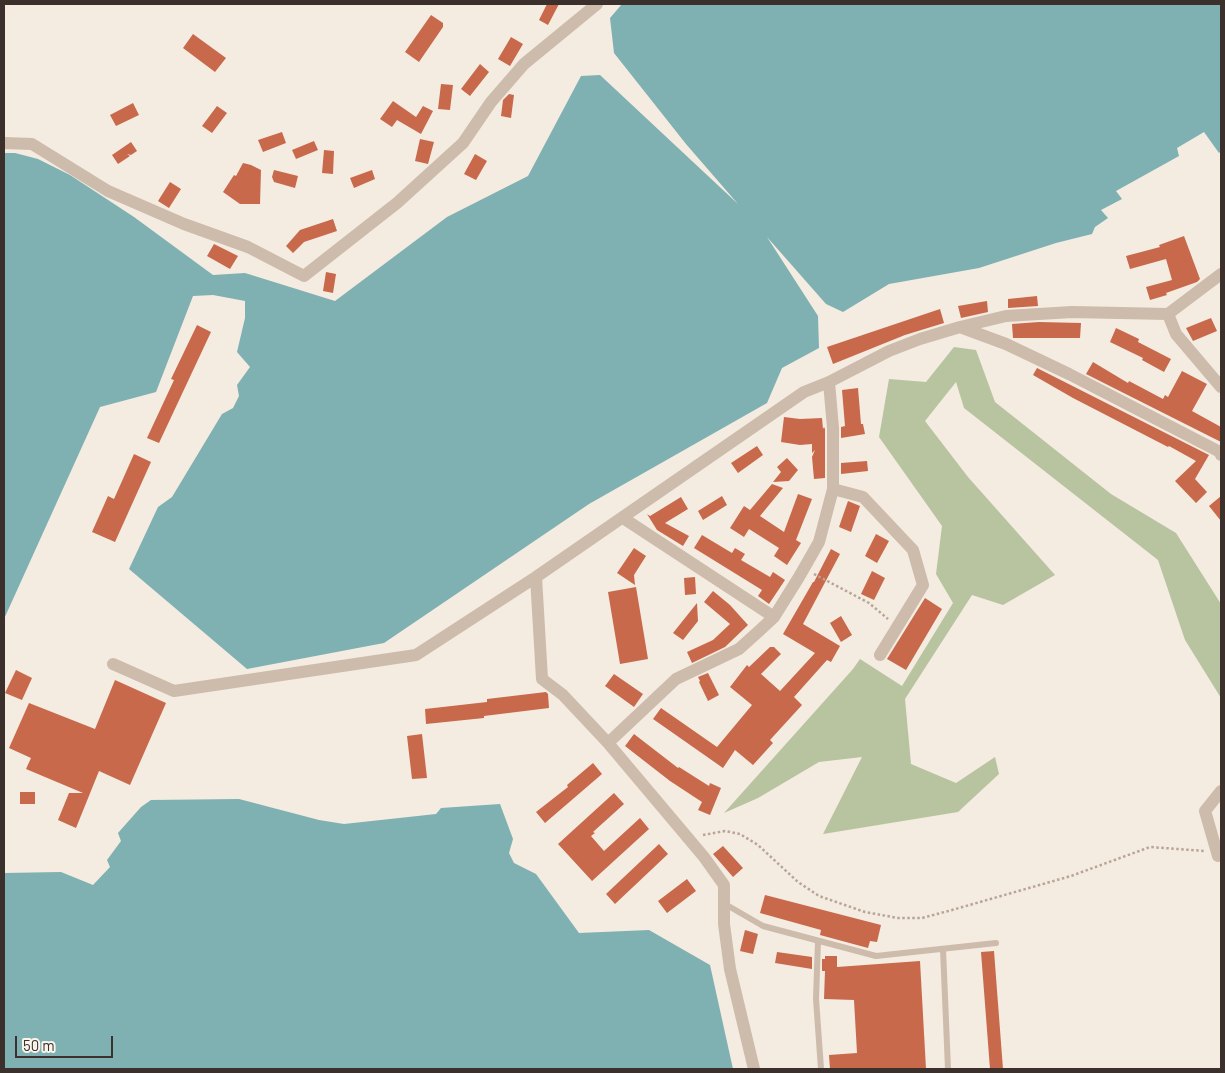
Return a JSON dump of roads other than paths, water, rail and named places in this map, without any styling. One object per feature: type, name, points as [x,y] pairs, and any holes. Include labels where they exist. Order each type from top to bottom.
[{"type":"street","points":[[4,143],[32,144],[108,191],[184,224],[248,247],[304,276],[397,203],[463,144],[491,102],[524,64],[597,4]]},
{"type":"street","points":[[113,664],[174,691],[416,655],[536,577],[804,392],[829,382],[889,351],[960,327],[1006,316],[1072,312],[1168,314],[1221,274]]},
{"type":"street","points":[[1168,314],[1176,334],[1221,387]]},
{"type":"street","points":[[960,327],[1006,344],[1069,374],[1220,452],[1221,455]]},
{"type":"street","points":[[608,743],[676,680],[739,649],[774,617],[804,568],[819,542],[833,489],[833,428],[829,382]]},
{"type":"street","points":[[833,489],[863,497],[913,550],[923,585],[880,655]]},
{"type":"street","points":[[622,518],[774,617]]},
{"type":"street","points":[[536,577],[542,679],[563,695],[608,743],[690,840],[724,885],[724,924],[730,969],[754,1069]]},
{"type":"street","points":[[1218,856],[1205,811],[1221,791]]},
{"type":"lane","points":[[724,903],[763,926],[876,956],[996,943]]},
{"type":"lane","points":[[818,941],[816,999],[821,1069]]},
{"type":"lane","points":[[943,949],[948,1069]]},
{"type":"water","points":[[622,4],[1221,4],[1221,151],[1219,153],[1204,132],[1177,148],[1179,156],[1116,191],[1122,199],[1101,210],[1108,218],[1095,227],[1092,234],[1056,243],[979,268],[889,284],[843,312],[826,304],[767,237],[818,316],[819,348],[782,368],[767,403],[589,504],[384,643],[247,669],[129,569],[158,507],[172,497],[222,414],[233,408],[239,396],[237,385],[250,367],[237,352],[245,318],[245,301],[213,295],[193,296],[156,392],[100,407],[4,619],[4,153],[15,153],[38,159],[70,175],[134,217],[213,275],[245,273],[335,301],[447,217],[528,176],[581,76],[600,75],[738,204],[686,144],[614,53],[610,18]]},
{"type":"water","points":[[239,799],[319,820],[344,824],[436,814],[441,808],[500,804],[513,839],[509,853],[514,863],[536,874],[579,933],[649,930],[710,965],[733,1069],[4,1069],[4,873],[61,872],[93,885],[110,867],[107,860],[121,841],[118,833],[141,807],[151,800]]}]
